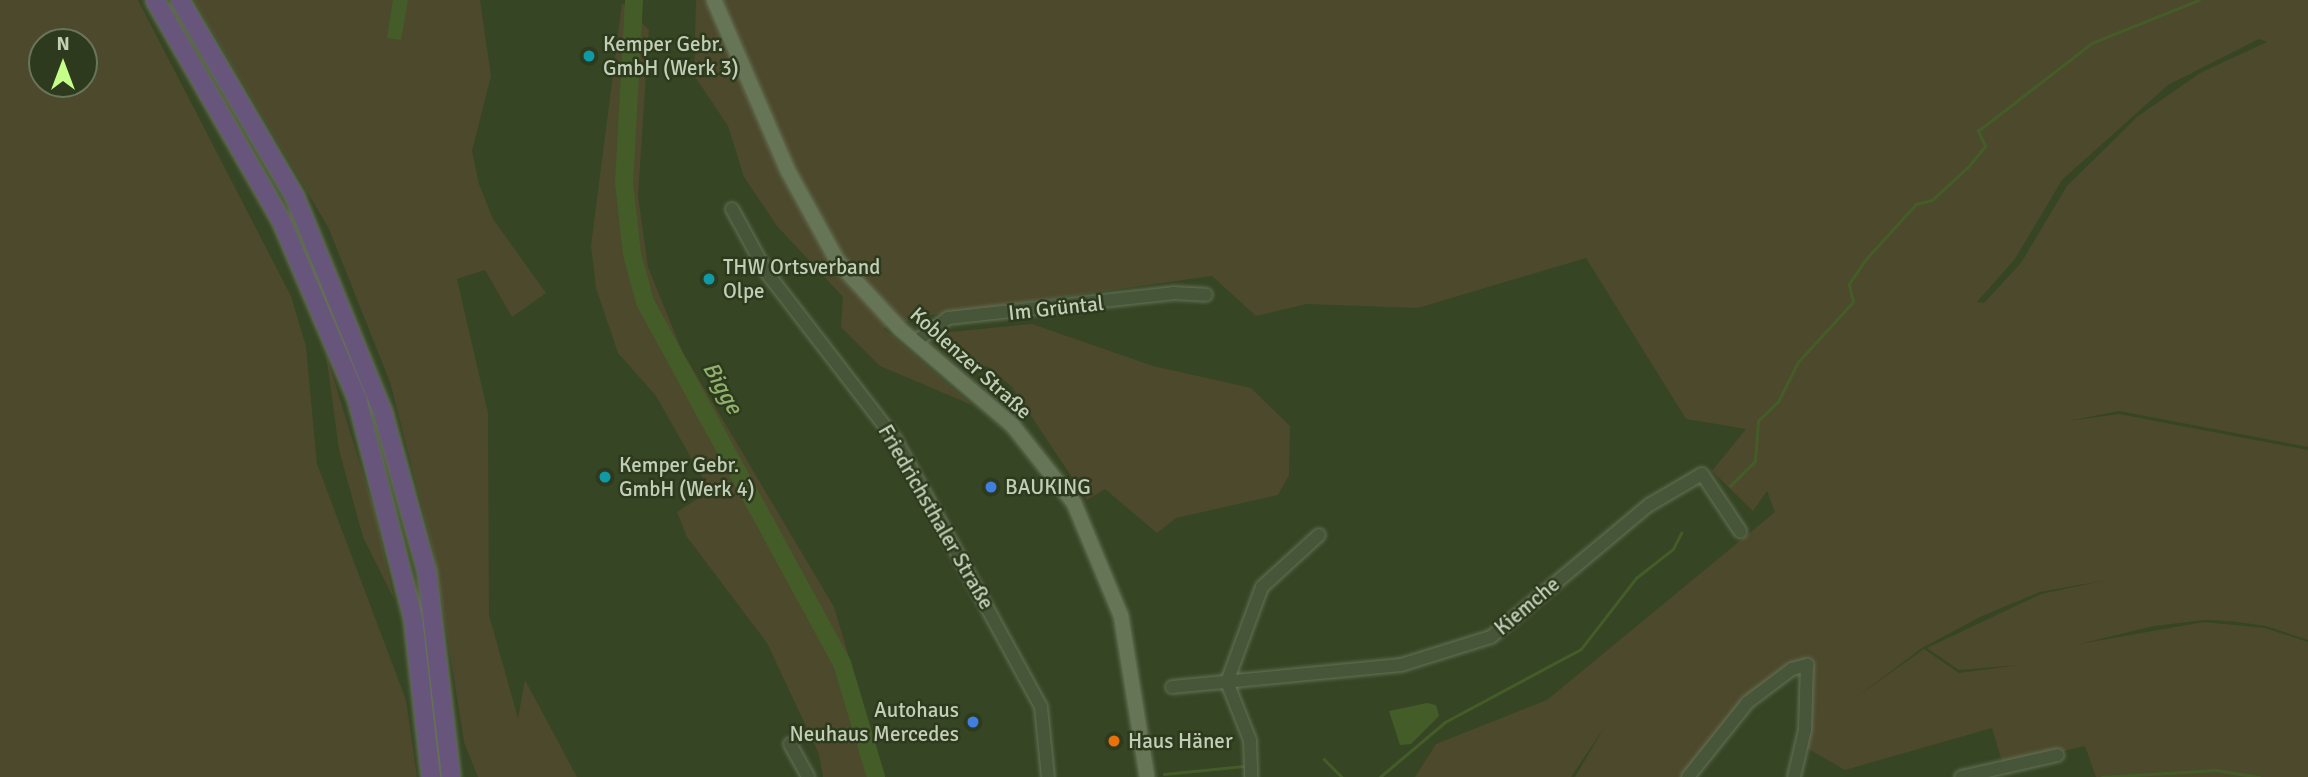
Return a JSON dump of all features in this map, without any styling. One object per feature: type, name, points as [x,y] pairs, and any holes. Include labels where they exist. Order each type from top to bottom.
[{"type":"highway","points":[[155,0],[281,220],[357,398],[414,617],[431,777]]},
{"type":"highway","points":[[180,0],[295,197],[383,413],[427,572],[451,777]]},
{"type":"main road","name":"Koblenzer Straße","points":[[714,0],[818,230],[838,262],[915,342],[1013,426],[1074,503],[1121,616],[1144,774]]},
{"type":"street","name":"Friedrichsthaler Straße","points":[[732,209],[767,273],[895,439],[1041,706],[1048,777]]},
{"type":"street","name":"Im Grüntal","points":[[915,342],[948,318],[1173,293],[1206,295]]},
{"type":"street","name":"Kiemche","points":[[1172,687],[1401,665],[1491,637],[1650,505],[1702,474],[1740,531]]},
{"type":"street","points":[[1251,777],[1250,740],[1227,682],[1262,587],[1320,535]]},
{"type":"street","points":[[1688,777],[1748,702],[1792,669],[1807,665],[1805,730],[1794,777]]},
{"type":"street","points":[[790,744],[808,777]]},
{"type":"street","points":[[1961,777],[2058,755]]},
{"type":"shaded area","points":[[0,0],[138,0],[291,296],[306,346],[317,464],[406,700],[417,777],[0,777]]},
{"type":"shaded area","points":[[194,0],[480,0],[491,76],[472,151],[479,184],[493,219],[546,293],[512,317],[485,270],[457,279],[488,413],[489,615],[518,718],[525,680],[577,777],[478,777],[464,742],[434,553],[390,382],[329,229]]},
{"type":"shaded area","points":[[393,0],[408,0],[401,40],[387,38]]},
{"type":"shaded area","points":[[696,0],[2308,0],[2308,447],[2119,411],[2068,421],[2119,414],[2308,450],[2308,640],[2266,626],[2205,620],[2154,626],[2079,644],[2204,622],[2265,628],[2308,642],[2308,777],[2096,777],[2085,746],[2003,765],[1992,728],[1845,770],[1803,746],[1808,664],[1746,701],[1683,777],[1575,777],[1604,728],[1571,777],[1415,777],[1436,744],[1547,700],[1775,512],[1767,491],[1753,511],[1712,471],[1746,429],[1686,419],[1586,258],[1418,308],[1307,304],[1256,316],[1212,276],[925,316],[883,328],[972,405],[880,366],[841,327],[843,297],[777,226],[744,177],[728,126],[694,75]],"holes":[[[2259,39],[2267,42],[2200,73],[2137,117],[2067,186],[2021,263],[1984,303],[1977,302],[2015,259],[2062,180],[2168,85]],[[2107,580],[2041,594],[1927,648],[1959,670],[2019,665],[1959,673],[1924,649],[1855,698],[1922,648],[1982,616],[2040,592]]]},
{"type":"shaded area","points":[[622,3],[649,30],[638,196],[648,267],[682,351],[834,607],[885,777],[823,777],[819,754],[767,643],[687,537],[677,512],[710,491],[656,396],[618,353],[596,288],[591,246]]},
{"type":"shaded area","points":[[1032,324],[1153,366],[1251,388],[1290,426],[1289,475],[1278,495],[1176,518],[1157,533],[1105,489],[1087,500],[1012,387],[989,367],[968,362],[940,333]]},
{"type":"shaded area","points":[[326,354],[374,509],[394,599],[363,537],[339,450]]},
{"type":"shaded area","points":[[1427,703],[1436,705],[1439,716],[1411,744],[1400,745],[1389,711]]},
{"type":"waterway","name":"Bigge","points":[[634,0],[624,182],[632,254],[645,302],[842,663],[876,777]]},
{"type":"waterway","points":[[1730,486],[1755,461],[1758,421],[1778,402],[1798,362],[1853,302],[1849,284],[1866,259],[1916,204],[1932,200],[1969,166],[1985,146],[1978,131],[2092,43],[2199,0]]},
{"type":"waterway","points":[[1380,777],[1445,722],[1581,649],[1636,578],[1673,549],[1681,533]]},
{"type":"waterway","points":[[1324,759],[1342,777]]},
{"type":"waterway","points":[[1164,774],[1244,766]]},
{"type":"waterway","points":[[2102,777],[2216,770],[2259,777]]},
{"type":"place","name":"Kemper Gebr. GmbH (Werk 3)","points":[[589,56]]},
{"type":"place","name":"THW Ortsverband Olpe","points":[[709,279]]},
{"type":"place","name":"Kemper Gebr. GmbH (Werk 4)","points":[[605,477]]},
{"type":"place","name":"BAUKING","points":[[991,487]]},
{"type":"place","name":"Autohaus Neuhaus Mercedes","points":[[973,722]]},
{"type":"place","name":"Haus Häner","points":[[1114,741]]}]
